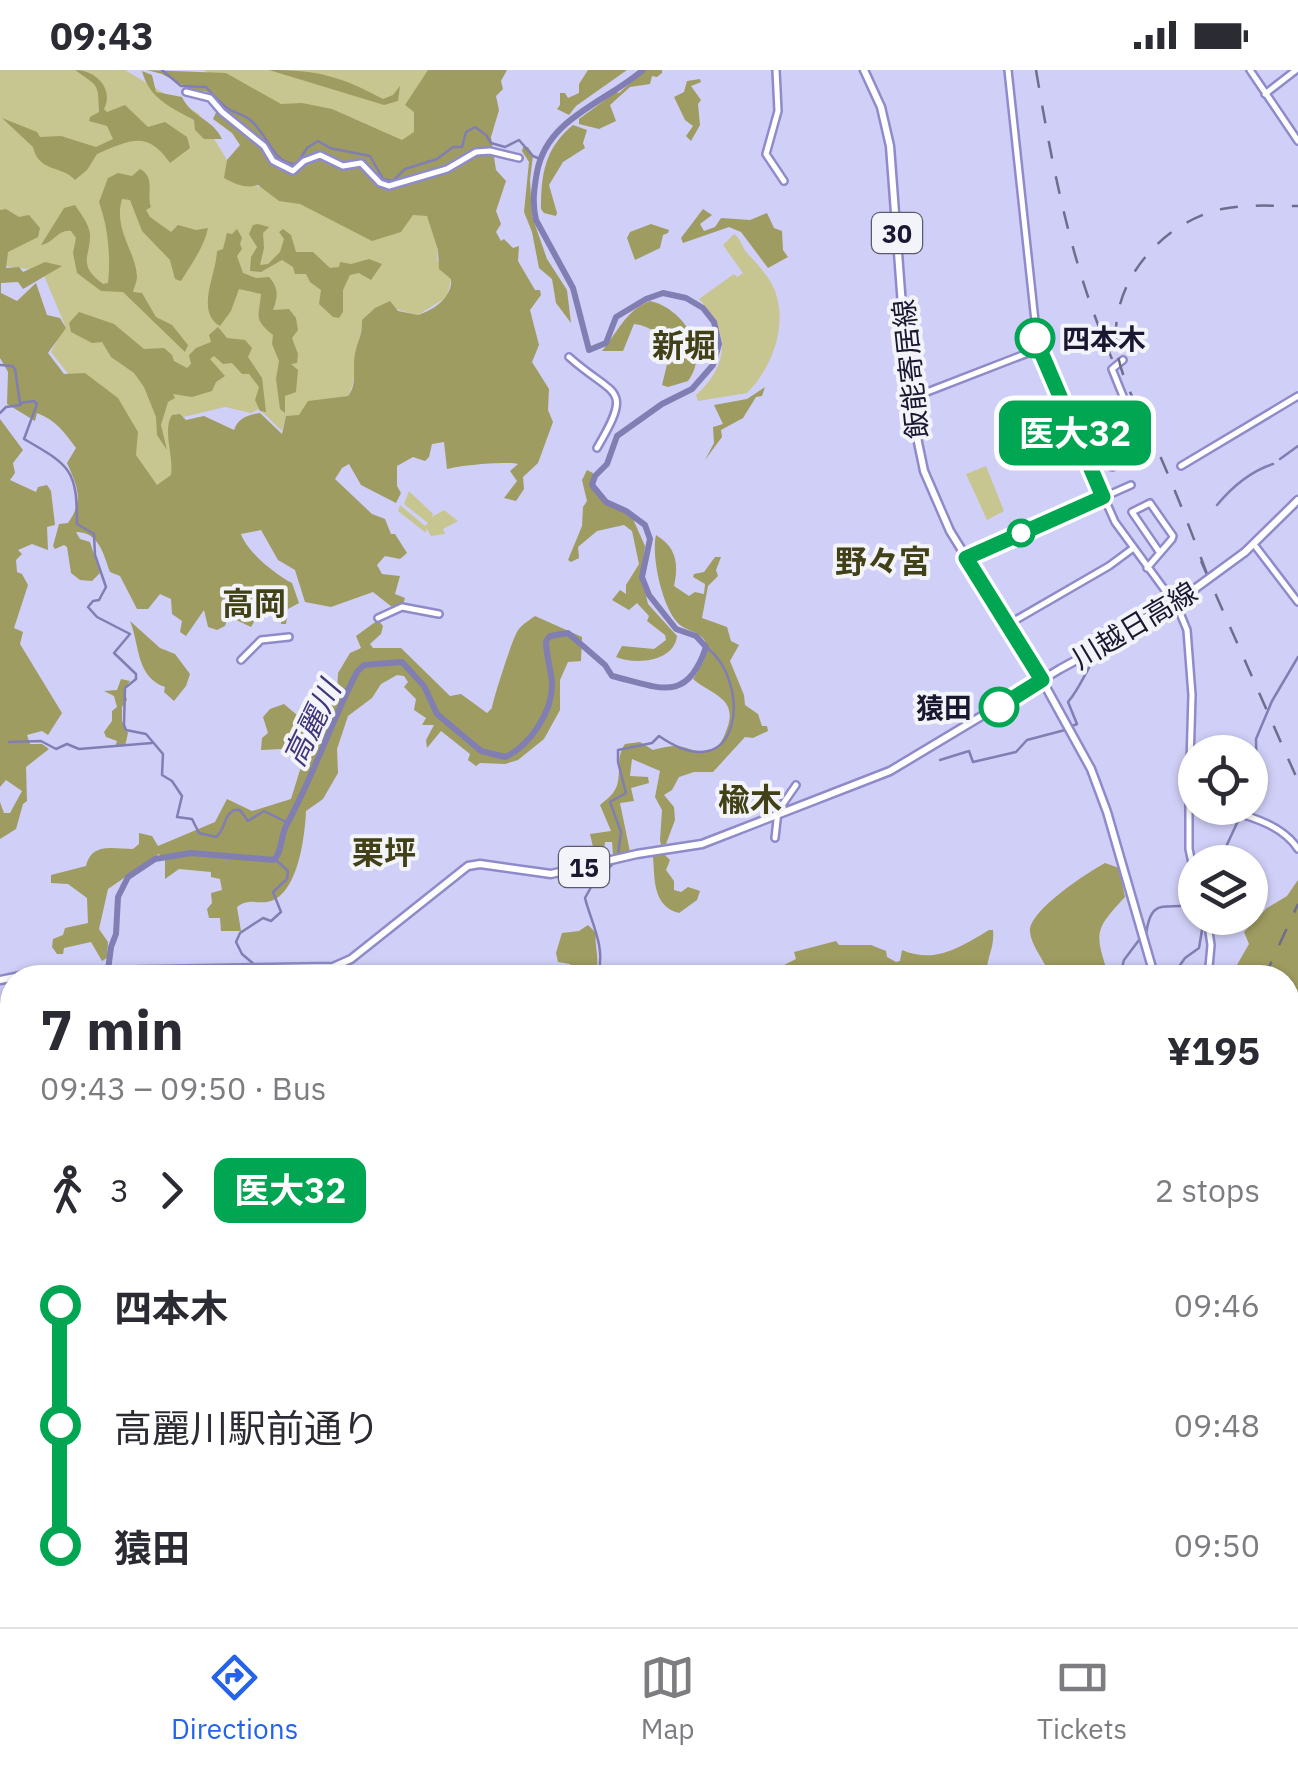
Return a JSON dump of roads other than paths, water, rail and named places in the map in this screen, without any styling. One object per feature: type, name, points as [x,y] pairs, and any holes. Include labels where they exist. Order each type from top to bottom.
[{"type":"main road","name":"飯能寄居線","points":[[864,70],[879,102],[890,146],[910,400],[916,439],[931,489],[966,558],[1076,740],[1098,786],[1151,965]]},
{"type":"main road","name":"川越日高線","points":[[337,965],[472,865],[562,873],[642,853],[695,846],[890,771],[1159,615],[1245,552],[1298,500]]},
{"type":"street","points":[[776,70],[778,112],[766,154],[784,180]]},
{"type":"street","points":[[1008,70],[1038,350],[1103,497],[1132,549],[1187,617],[1192,735]]},
{"type":"street","points":[[1250,70],[1298,141]]},
{"type":"street","points":[[1265,94],[1296,70]]},
{"type":"street","points":[[186,92],[210,98],[264,146],[274,161],[293,171],[304,160],[320,156],[343,166],[361,163],[380,183],[389,186],[447,170],[476,152],[519,158]]},
{"type":"street","points":[[910,400],[1038,350]]},
{"type":"street","points":[[568,357],[609,388],[618,402],[615,418],[597,448]]},
{"type":"street","points":[[1092,418],[1112,467],[1141,454],[1141,441],[1112,368],[1123,360]]},
{"type":"street","points":[[1182,466],[1298,396]]},
{"type":"street","points":[[1074,430],[1122,398]]},
{"type":"street","points":[[966,558],[1131,486]]},
{"type":"street","points":[[1147,568],[1160,553],[1173,536],[1150,503],[1132,512],[1160,553]]},
{"type":"street","points":[[1256,547],[1298,602]]},
{"type":"street","points":[[1007,625],[1110,566],[1132,549]]},
{"type":"street","points":[[1129,638],[1116,653],[1096,644],[1097,638],[1111,638],[1173,601]]},
{"type":"street","points":[[378,618],[402,606],[438,614]]},
{"type":"street","points":[[1111,642],[1110,648],[1114,650],[1178,608]]},
{"type":"street","points":[[1087,654],[1096,635],[1111,635],[1132,626]]},
{"type":"street","points":[[240,660],[260,640],[290,637]]},
{"type":"street","points":[[774,838],[779,807],[796,786]]},
{"type":"street","points":[[1267,825],[1286,834],[1298,849]]},
{"type":"street","points":[[1209,935],[1209,965]]},
{"type":"waterway","points":[[162,70],[181,86],[206,87],[227,108],[251,120],[279,157],[290,163],[297,164],[307,148],[318,141],[330,148],[370,156],[383,179],[393,181],[405,169],[437,159],[453,147],[462,147],[466,132],[475,127],[491,143],[505,147],[519,140],[540,159]]},
{"type":"waterway","name":"高麗川","points":[[109,965],[116,934],[118,897],[128,877],[155,859],[191,853],[274,860],[348,691],[364,665],[402,662],[424,686],[437,714],[481,751],[505,757],[531,736],[549,705],[552,683],[546,641],[550,636],[568,633],[612,676],[657,687],[680,685],[698,665],[706,647],[696,636],[676,629],[649,595],[642,577],[650,539],[645,525],[606,502],[592,485],[607,464],[617,436],[662,404],[692,389],[713,365],[719,344],[714,322],[703,308],[686,298],[663,293],[616,317],[606,343],[589,350],[573,288],[536,220],[534,208],[537,172],[552,138],[580,113],[643,70]]},
{"type":"waterway","points":[[0,365],[15,369],[20,403],[37,404],[24,439],[52,456],[73,480],[77,524],[94,534],[95,555],[106,587],[99,600],[88,607],[97,617],[130,634],[114,653],[136,674],[136,679],[125,688],[124,725],[126,730],[146,734],[163,754],[162,775],[172,781],[182,796],[177,817],[192,819],[199,833],[216,837],[234,810],[240,810],[248,821],[264,811],[288,823]]},
{"type":"waterway","points":[[0,413],[6,407],[21,405]]},
{"type":"waterway","points":[[1280,459],[1298,446]]},
{"type":"waterway","points":[[1217,505],[1242,480],[1273,464]]},
{"type":"waterway","points":[[618,855],[621,832],[610,802],[626,793],[618,750],[652,743],[659,736],[687,750],[708,751],[723,742],[731,726],[734,706],[730,684],[721,663],[706,647]]},
{"type":"waterway","points":[[1072,726],[1077,724],[1068,702],[1099,651]]},
{"type":"waterway","points":[[1227,845],[1237,823],[1252,807],[1257,791],[1256,739],[1272,701],[1298,657]]},
{"type":"waterway","points":[[940,760],[969,751],[973,762],[1016,752],[1027,740],[1065,730]]},
{"type":"waterway","points":[[9,742],[41,741],[56,749],[67,744],[79,749],[152,743]]},
{"type":"waterway","points":[[255,965],[236,942],[240,933],[263,918],[271,921],[281,912],[273,892],[287,879],[288,871],[275,859]]},
{"type":"waterway","points":[[600,965],[599,945],[585,898],[595,880],[615,862]]},
{"type":"waterway","points":[[1146,935],[1156,909],[1178,906]]},
{"type":"waterway","points":[[1180,965],[1199,948],[1201,935]]},
{"type":"waterway","points":[[1123,965],[1139,940]]},
{"type":"railway","points":[[1036,70],[1074,253],[1112,359]]},
{"type":"railway","points":[[1207,574],[1121,367],[1116,331],[1119,306],[1141,262],[1177,228],[1222,209],[1298,206]]},
{"type":"railway","points":[[1201,561],[1298,781]]},
{"type":"railway","points":[[1270,965],[1298,904]]},
{"type":"place","name":"四本木","points":[[1035,338]]},
{"type":"place","name":"猿田","points":[[999,707]]},
{"type":"district","name":"新堀","points":[[684,345]]},
{"type":"district","name":"野々宮","points":[[883,561]]},
{"type":"district","name":"高岡","points":[[254,603]]},
{"type":"district","name":"楡木","points":[[750,799]]},
{"type":"district","name":"栗坪","points":[[384,852]]}]
